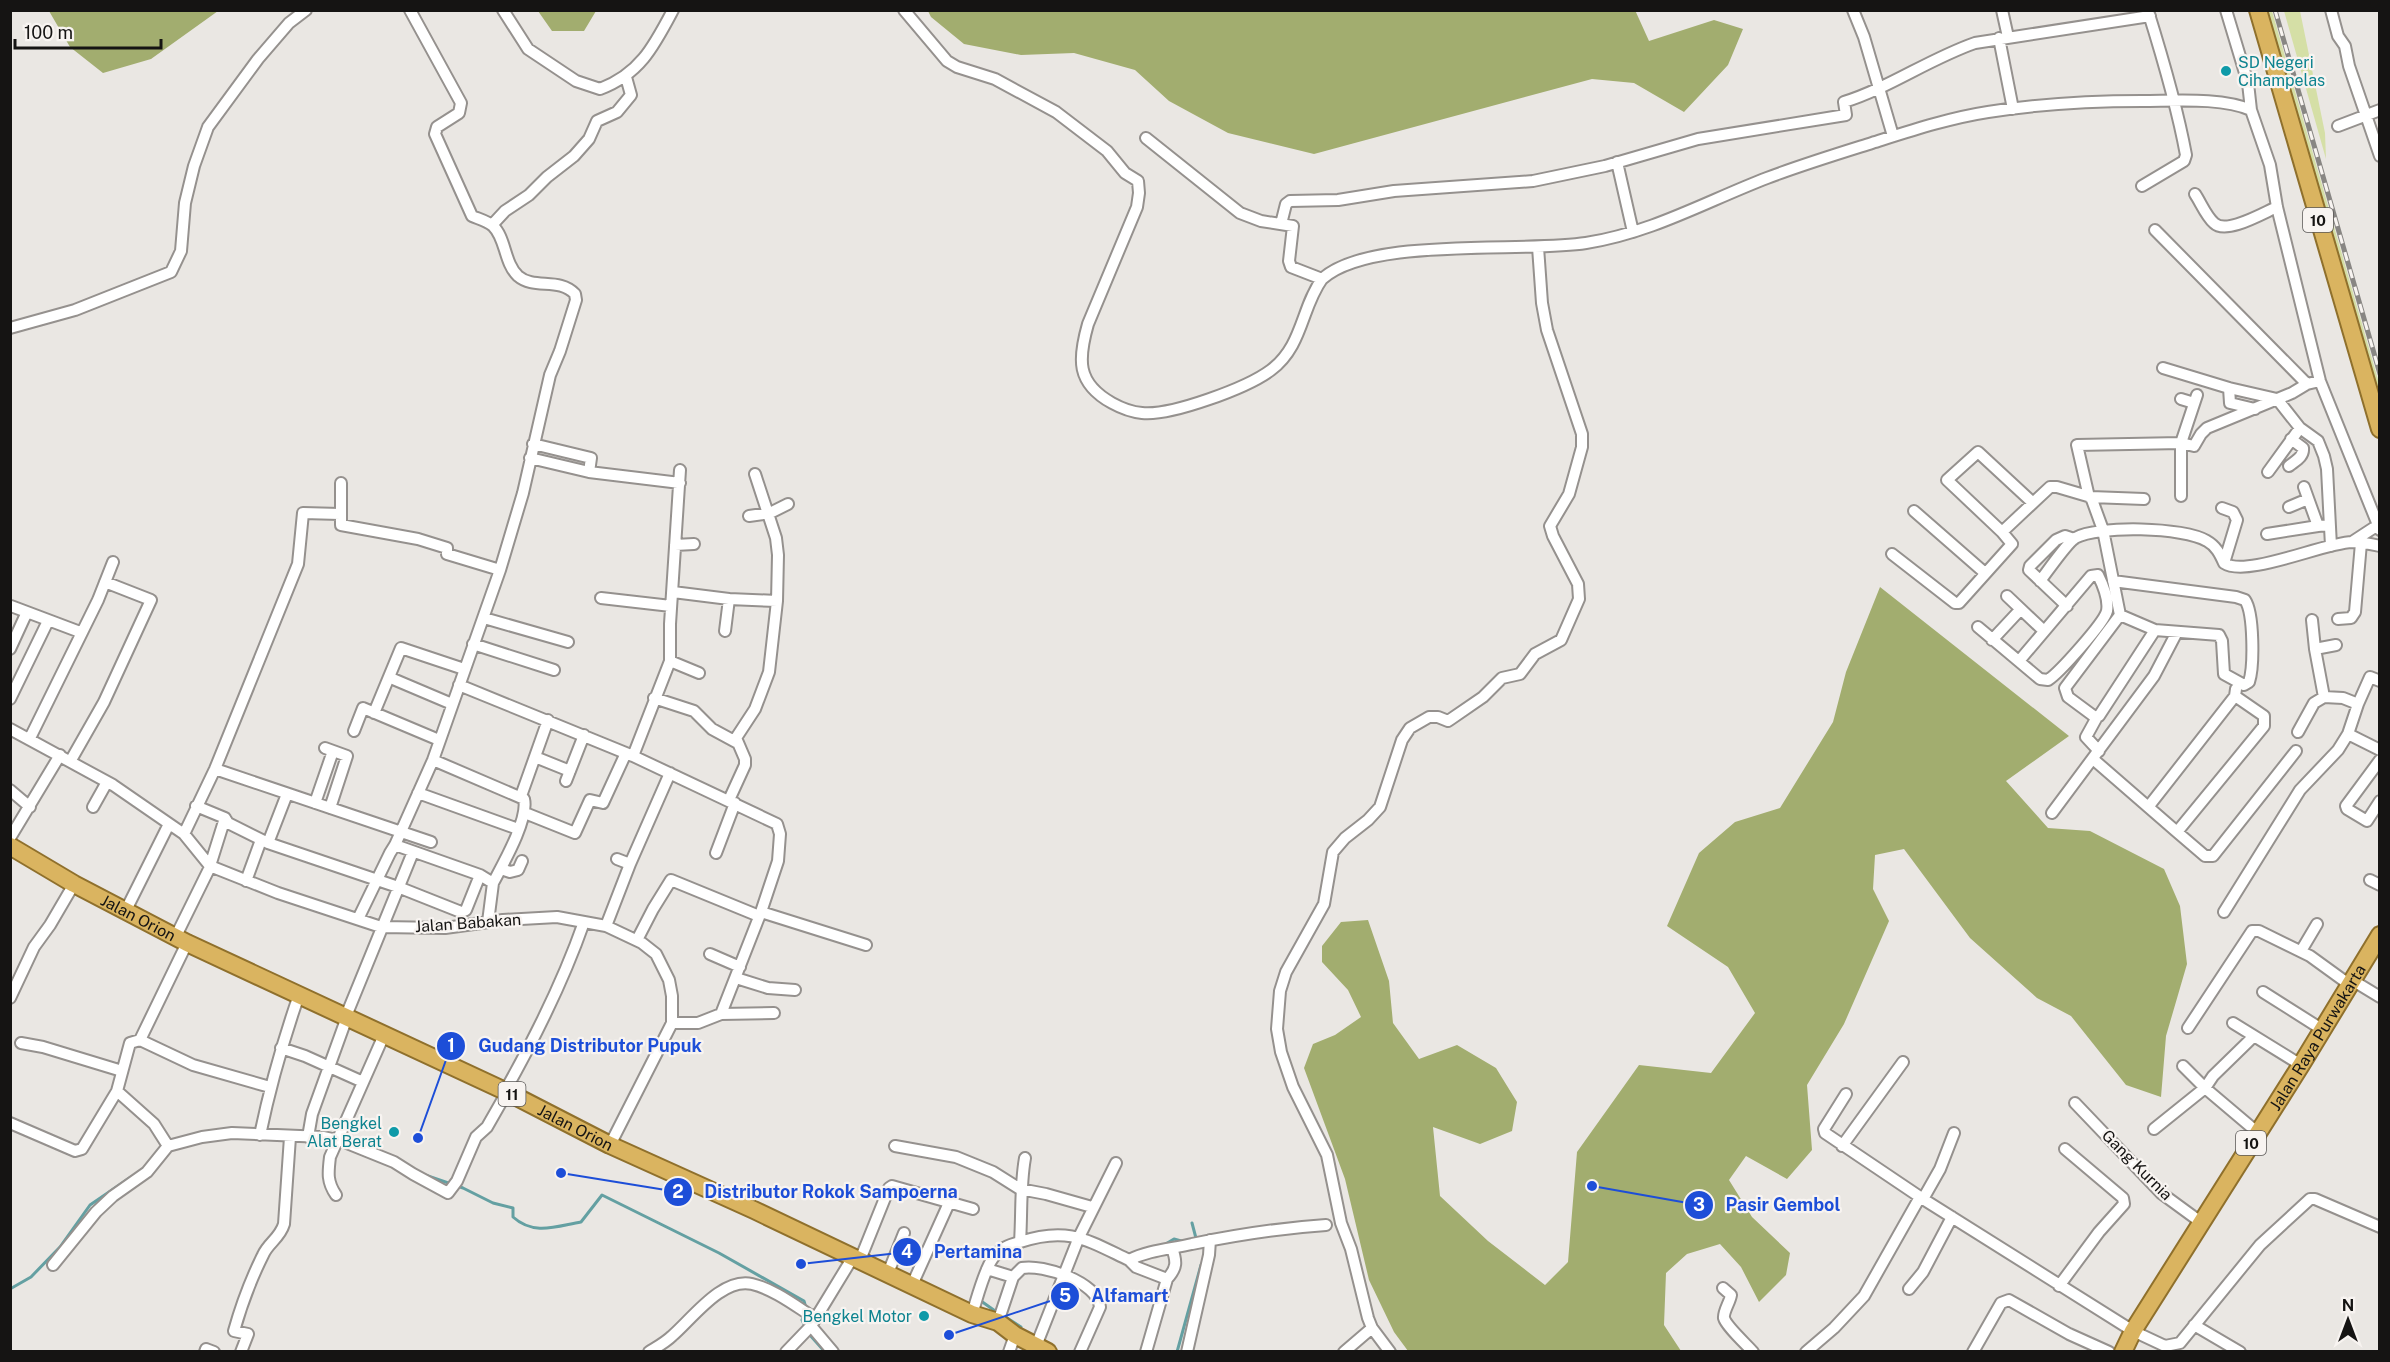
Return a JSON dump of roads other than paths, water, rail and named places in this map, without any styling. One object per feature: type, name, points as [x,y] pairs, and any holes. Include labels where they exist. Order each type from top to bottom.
[{"type":"highway","name":"10","points":[[2258,10],[2379,429]]},
{"type":"highway","name":"Jalan Orion","points":[[10,846],[74,884],[181,941],[347,1016],[506,1091],[610,1145],[972,1314],[998,1322],[1024,1344]]},
{"type":"highway","name":"Jalan Raya Purwakarta","points":[[2123,1352],[2133,1331],[2323,1030],[2379,935]]},
{"type":"street","points":[[10,328],[75,310],[171,272],[181,251],[185,203],[196,158],[208,127],[258,59],[290,23],[306,10]]},
{"type":"street","points":[[358,919],[395,846],[433,760],[484,618],[523,493],[550,375],[561,351],[576,300],[575,294],[563,285],[530,282],[519,277],[511,267],[492,225],[472,216],[435,134],[437,127],[459,113],[461,103],[411,10]]},
{"type":"street","points":[[503,10],[528,49],[576,81],[600,89],[626,77],[655,44],[673,10]]},
{"type":"street","points":[[904,10],[947,61],[957,67],[995,79],[1056,112],[1107,151],[1125,173],[1138,181],[1137,207],[1088,324],[1082,348],[1081,365],[1089,386],[1109,401],[1130,411],[1156,413],[1214,398],[1257,380],[1273,369],[1298,336],[1322,279],[1357,262],[1379,256],[1462,248],[1538,247],[1587,242],[1633,232],[1697,209],[1808,163],[1893,136],[1986,112],[2118,101],[2229,104],[2241,105],[2251,110]]},
{"type":"street","points":[[1853,10],[1864,37],[1893,136]]},
{"type":"street","points":[[2002,10],[2013,109]]},
{"type":"street","points":[[2226,10],[2248,83],[2251,110],[2270,165],[2277,207],[2320,381],[2379,527],[2356,543]]},
{"type":"street","points":[[2331,10],[2338,36],[2345,46],[2349,66],[2379,156]]},
{"type":"street","points":[[1281,224],[1286,204],[1290,201],[1338,200],[1404,190],[1533,180],[1617,162],[1698,139],[1846,115],[1844,102],[1878,89],[1958,48],[2004,37],[2149,13],[2162,64],[2176,101],[2186,158],[2142,186]]},
{"type":"street","points":[[492,225],[505,211],[529,195],[547,177],[574,156],[589,139],[597,121],[617,112],[631,95],[626,77]]},
{"type":"street","points":[[2338,126],[2379,110]]},
{"type":"street","points":[[1146,138],[1240,213],[1294,228],[1289,261],[1291,267],[1322,279]]},
{"type":"street","points":[[1617,162],[1633,232]]},
{"type":"street","points":[[2195,194],[2210,219],[2221,227],[2233,226],[2277,207]]},
{"type":"street","points":[[2155,230],[2307,384]]},
{"type":"street","points":[[1390,1352],[1372,1329],[1363,1305],[1351,1249],[1341,1223],[1327,1155],[1283,1062],[1277,1029],[1280,991],[1286,972],[1324,904],[1333,852],[1345,838],[1380,807],[1396,752],[1410,728],[1431,716],[1451,719],[1483,697],[1502,678],[1520,674],[1535,654],[1562,639],[1576,608],[1579,598],[1578,584],[1550,526],[1569,495],[1582,447],[1582,434],[1547,330],[1542,303],[1538,247]]},
{"type":"street","points":[[2163,368],[2229,388],[2277,399],[2300,428],[2318,441],[2324,456],[2329,488],[2331,546]]},
{"type":"street","points":[[2097,717],[2068,697],[2066,688],[2120,615],[2103,530],[2090,497],[2077,445],[2181,443],[2196,446],[2201,434],[2207,428],[2255,409],[2307,384],[2320,381]]},
{"type":"street","points":[[2229,388],[2230,403],[2255,409]]},
{"type":"street","points":[[2181,399],[2195,399],[2181,443],[2181,496]]},
{"type":"street","points":[[2268,472],[2300,428]]},
{"type":"street","points":[[2289,466],[2303,452],[2303,448],[2291,439]]},
{"type":"street","points":[[533,444],[591,458],[589,472]]},
{"type":"street","points":[[1892,554],[1955,603],[1959,603],[2011,546],[2011,543],[1947,480],[1978,453],[2032,502]]},
{"type":"street","points":[[530,458],[589,472],[680,483]]},
{"type":"street","points":[[525,813],[575,833],[590,800],[603,803],[630,754],[670,661],[671,606],[681,470]]},
{"type":"street","points":[[736,742],[737,734],[755,709],[769,672],[777,600],[778,555],[770,513],[755,474]]},
{"type":"street","points":[[341,483],[341,525],[418,539],[447,548],[447,554],[500,570]]},
{"type":"street","points":[[2002,532],[2050,487],[2090,497],[2144,499]]},
{"type":"street","points":[[2304,487],[2318,526]]},
{"type":"street","points":[[2289,507],[2308,499]]},
{"type":"street","points":[[749,516],[770,513],[788,504]]},
{"type":"street","points":[[2222,508],[2233,512],[2237,520],[2224,562]]},
{"type":"street","points":[[1914,511],[1984,573]]},
{"type":"street","points":[[184,834],[215,769],[298,564],[303,513],[340,514]]},
{"type":"street","points":[[2267,534],[2329,525]]},
{"type":"street","points":[[2040,581],[2074,539],[2103,530],[2140,530],[2192,535],[2208,541],[2217,549],[2224,562],[2235,567],[2277,561],[2331,546],[2356,543],[2379,546]]},
{"type":"street","points":[[2067,606],[2029,573],[2030,566],[2056,540],[2069,536],[2074,539]]},
{"type":"street","points":[[2338,619],[2351,618],[2355,612],[2356,543]]},
{"type":"street","points":[[675,545],[694,544]]},
{"type":"street","points":[[30,738],[113,562]]},
{"type":"street","points":[[1978,627],[2043,681],[2048,680],[2061,669],[2106,614],[2106,596],[2098,575],[2091,576],[2019,661]]},
{"type":"street","points":[[2113,581],[2245,600],[2250,611],[2251,675],[2246,685],[2224,674],[2222,641],[2219,635],[2155,630],[2120,615]]},
{"type":"street","points":[[71,760],[104,702],[151,600],[105,582]]},
{"type":"street","points":[[673,592],[729,599],[777,600]]},
{"type":"street","points":[[2007,596],[2044,631]]},
{"type":"street","points":[[601,598],[671,606]]},
{"type":"street","points":[[725,631],[729,599]]},
{"type":"street","points":[[12,606],[80,632]]},
{"type":"street","points":[[1992,640],[2020,610]]},
{"type":"street","points":[[10,649],[27,612]]},
{"type":"street","points":[[484,618],[568,642]]},
{"type":"street","points":[[2312,620],[2314,649],[2324,697]]},
{"type":"street","points":[[10,699],[48,621]]},
{"type":"street","points":[[2155,630],[2086,737],[2096,755],[2177,832],[2205,855],[2213,856],[2296,752]]},
{"type":"street","points":[[2052,813],[2154,676],[2177,632]]},
{"type":"street","points":[[473,644],[554,670]]},
{"type":"street","points":[[2314,649],[2336,645]]},
{"type":"street","points":[[374,713],[401,648],[464,669]]},
{"type":"street","points":[[670,661],[699,673]]},
{"type":"street","points":[[2224,912],[2300,790],[2338,750],[2348,734],[2370,677],[2379,681]]},
{"type":"street","points":[[393,679],[452,704]]},
{"type":"street","points":[[2150,806],[2235,696],[2236,682]]},
{"type":"street","points":[[459,685],[630,754],[776,822],[780,831],[778,861],[721,1014]]},
{"type":"street","points":[[2177,832],[2264,726],[2264,716],[2235,696]]},
{"type":"street","points":[[2298,732],[2314,703],[2324,697],[2343,698],[2358,704]]},
{"type":"street","points":[[654,698],[694,711],[712,729],[736,742],[745,759],[716,853]]},
{"type":"street","points":[[354,731],[363,708],[439,740]]},
{"type":"street","points":[[521,796],[548,720]]},
{"type":"street","name":"Jalan Babakan","points":[[10,729],[30,738],[59,758],[71,760],[168,826],[184,834],[208,870],[381,927],[445,928],[557,917],[606,926],[637,940],[656,954],[666,973],[672,996],[672,1023],[610,1145]]},
{"type":"street","points":[[2348,734],[2379,750]]},
{"type":"street","points":[[535,757],[568,776],[584,735]]},
{"type":"street","points":[[315,803],[329,750],[347,756],[330,808]]},
{"type":"street","points":[[10,838],[59,758]]},
{"type":"street","points":[[433,760],[521,796],[525,802],[525,813],[493,883],[488,922]]},
{"type":"street","points":[[2379,760],[2346,806],[2367,821],[2379,802]]},
{"type":"street","points":[[215,769],[431,842]]},
{"type":"street","points":[[606,926],[670,773]]},
{"type":"street","points":[[93,807],[106,784]]},
{"type":"street","points":[[10,790],[30,807]]},
{"type":"street","points":[[418,793],[518,829]]},
{"type":"street","points":[[246,881],[286,794]]},
{"type":"street","points":[[196,806],[225,818],[228,823],[264,842],[464,911],[480,875]]},
{"type":"street","points":[[140,1040],[181,941],[225,818]]},
{"type":"street","points":[[125,912],[168,826]]},
{"type":"street","points":[[395,846],[480,875],[493,883]]},
{"type":"street","points":[[308,1134],[328,1067],[381,927],[413,852]]},
{"type":"street","points":[[617,859],[630,864]]},
{"type":"street","points":[[501,869],[513,872],[518,870],[522,861]]},
{"type":"street","points":[[637,940],[652,909],[671,880],[760,914],[866,945]]},
{"type":"street","points":[[10,998],[15,975],[50,925],[74,884]]},
{"type":"street","points":[[53,1265],[96,1212],[113,1196],[147,1172],[167,1144],[202,1137],[232,1133],[261,1133],[290,1137],[308,1134],[338,1137],[394,1162],[448,1193],[476,1137],[487,1127],[541,1026],[570,962],[584,922]]},
{"type":"street","points":[[2301,951],[2317,924]]},
{"type":"street","points":[[2188,1028],[2252,931],[2301,951],[2379,997]]},
{"type":"street","points":[[710,954],[738,973],[768,988],[795,990]]},
{"type":"street","points":[[2263,992],[2323,1030]]},
{"type":"street","points":[[261,1133],[270,1087],[299,995]]},
{"type":"street","points":[[672,1023],[698,1023],[721,1014],[774,1013]]},
{"type":"street","points":[[2233,1023],[2301,1065]]},
{"type":"street","points":[[336,1195],[329,1184],[328,1172],[338,1137],[384,1035]]},
{"type":"street","points":[[2154,1129],[2205,1088],[2213,1076],[2253,1037]]},
{"type":"street","points":[[10,1123],[79,1151],[117,1091],[130,1043],[140,1040],[193,1065],[270,1087]]},
{"type":"street","points":[[21,1043],[43,1047],[122,1071]]},
{"type":"street","points":[[281,1048],[363,1082]]},
{"type":"street","points":[[1842,1146],[1903,1062]]},
{"type":"street","points":[[2182,1066],[2258,1132]]},
{"type":"street","points":[[117,1091],[154,1124],[167,1144]]},
{"type":"street","points":[[1846,1094],[1824,1130],[1842,1146],[2059,1286],[2133,1331],[2169,1347],[2180,1343],[2260,1245],[2310,1199],[2314,1198],[2379,1227]]},
{"type":"street","name":"Gang Kurnia","points":[[2075,1103],[2161,1193],[2202,1223]]},
{"type":"street","points":[[1806,1352],[1834,1328],[1864,1296],[1940,1169],[1954,1133]]},
{"type":"street","points":[[241,1352],[248,1334],[234,1331],[237,1319],[263,1253],[280,1236],[284,1224],[290,1137]]},
{"type":"street","points":[[895,1146],[956,1157],[976,1164],[1020,1189],[1092,1207]]},
{"type":"street","points":[[2059,1286],[2099,1232],[2124,1204],[2123,1198],[2065,1149]]},
{"type":"street","points":[[1020,1242],[1022,1201],[1020,1189],[1025,1158]]},
{"type":"street","points":[[1024,1344],[1064,1275],[1092,1207],[1116,1163]]},
{"type":"street","points":[[786,1352],[810,1324],[856,1259],[889,1188],[892,1186],[973,1209]]},
{"type":"street","points":[[912,1285],[949,1203]]},
{"type":"street","points":[[1910,1289],[1923,1272],[1952,1216]]},
{"type":"street","points":[[1130,1260],[1141,1254],[1209,1240],[1290,1227],[1326,1225]]},
{"type":"street","points":[[888,1273],[904,1233]]},
{"type":"street","points":[[972,1314],[987,1269],[997,1253],[1010,1245],[1035,1237],[1054,1234],[1079,1237],[1130,1260],[1136,1267],[1167,1279]]},
{"type":"street","points":[[1187,1352],[1209,1256],[1209,1240]]},
{"type":"street","points":[[1146,1352],[1167,1279],[1175,1270],[1172,1248]]},
{"type":"street","points":[[998,1322],[1013,1277],[1022,1268],[1042,1267],[1064,1275],[1087,1288],[1100,1301],[1100,1307],[1080,1352]]},
{"type":"street","points":[[987,1269],[1013,1277]]},
{"type":"street","points":[[649,1352],[671,1337],[717,1294],[733,1286],[752,1284],[799,1308],[831,1351]]},
{"type":"street","points":[[1723,1288],[1731,1295],[1725,1314],[1726,1321],[1753,1352]]},
{"type":"street","points":[[1973,1352],[2001,1303],[2009,1300],[2068,1334],[2109,1352]]},
{"type":"street","points":[[2194,1325],[2240,1352]]},
{"type":"street","points":[[1344,1352],[1372,1329]]},
{"type":"street","points":[[205,1352],[206,1349],[214,1352]]},
{"type":"waterway","points":[[425,1175],[463,1188],[493,1203],[513,1208],[513,1217],[521,1223],[537,1228],[581,1222],[602,1195],[719,1253],[804,1301],[806,1308]]},
{"type":"waterway","points":[[10,1289],[31,1277],[60,1247],[90,1205],[131,1177]]},
{"type":"waterway","points":[[1192,1223],[1197,1242]]},
{"type":"waterway","points":[[1164,1245],[1174,1239],[1185,1242]]},
{"type":"waterway","points":[[1177,1352],[1201,1265]]},
{"type":"waterway","points":[[981,1301],[998,1313]]},
{"type":"waterway","points":[[804,1315],[802,1320],[806,1328]]},
{"type":"waterway","points":[[1004,1316],[1021,1327],[1020,1331]]},
{"type":"waterway","points":[[809,1334],[825,1352]]},
{"type":"railway","points":[[2275,10],[2380,374]]},
{"type":"place","name":"SD Negeri Cihampelas","points":[[2226,71]]},
{"type":"place","name":"Bengkel Alat Berat","points":[[394,1132]]},
{"type":"place","name":"Gudang Distributor Pupuk","points":[[418,1138]]},
{"type":"place","name":"Distributor Rokok Sampoerna","points":[[561,1173]]},
{"type":"place","name":"Pasir Gembol","points":[[1592,1186]]},
{"type":"place","name":"Pertamina","points":[[801,1264]]},
{"type":"place","name":"Bengkel Motor","points":[[924,1316]]},
{"type":"place","name":"Alfamart","points":[[949,1335]]}]
